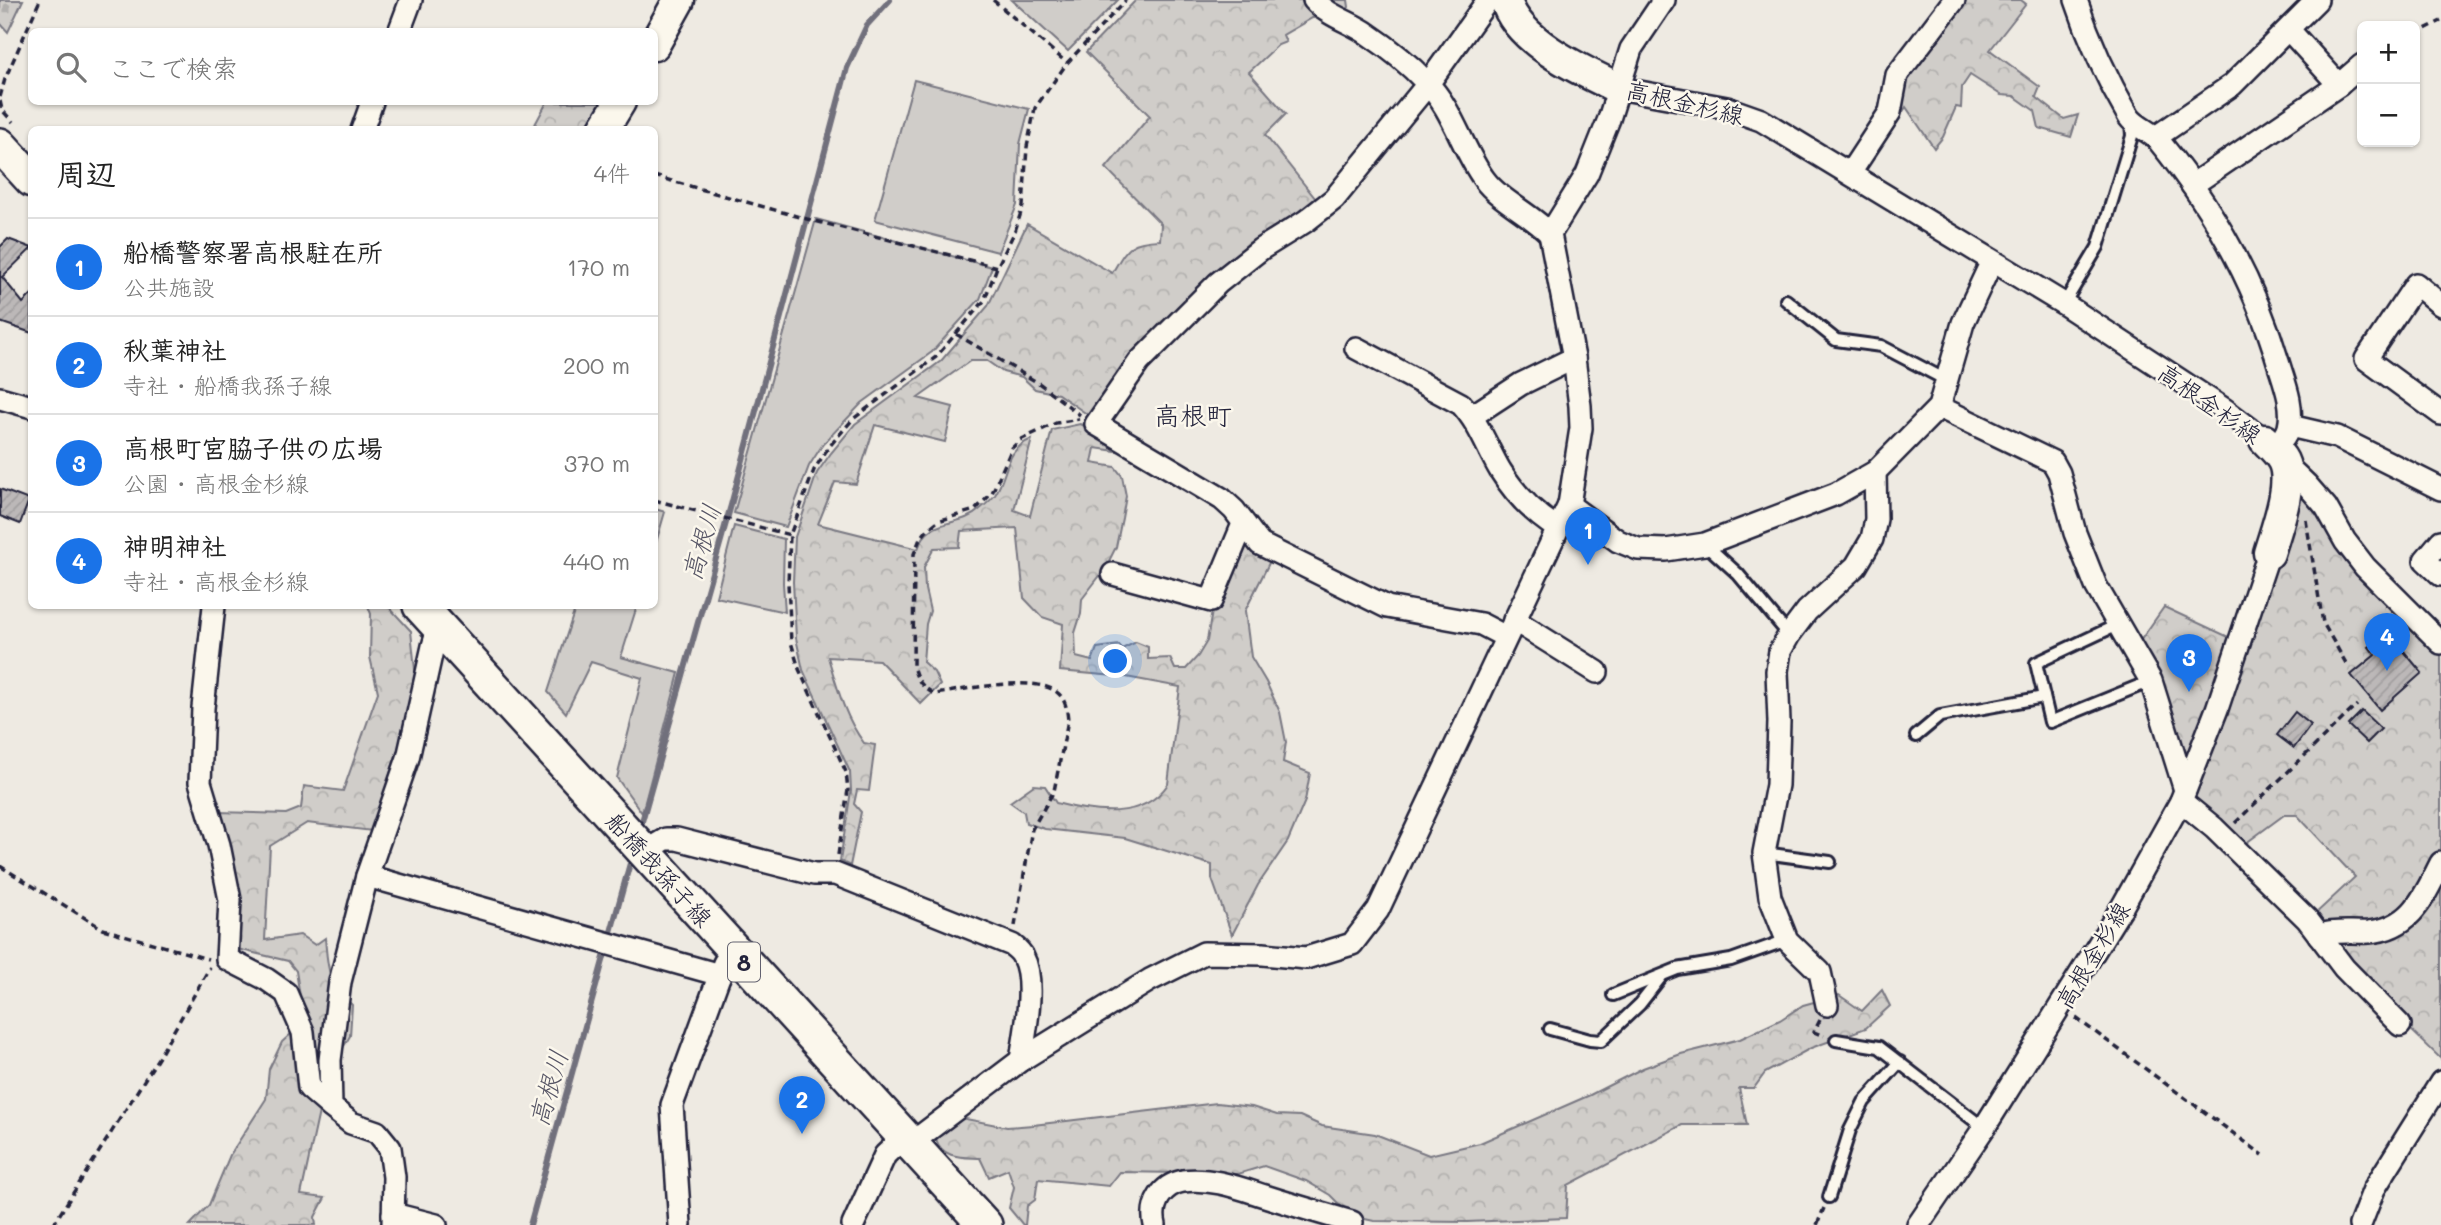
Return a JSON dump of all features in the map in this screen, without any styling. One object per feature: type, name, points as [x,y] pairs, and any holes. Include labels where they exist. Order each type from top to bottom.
[{"type":"main road","points":[[0,145],[28,176]]},
{"type":"main road","name":"船橋我孫子線","points":[[430,616],[644,852],[725,960],[907,1140],[985,1225]]},
{"type":"street","points":[[400,28],[411,0]]},
{"type":"street","points":[[658,38],[680,0]]},
{"type":"street","points":[[853,1225],[885,1155],[1021,1060],[1150,980],[1204,953],[1306,958],[1352,944],[1378,910],[1569,505],[1581,428],[1574,358],[1550,234],[1485,180],[1450,116],[1428,83],[1367,33],[1320,7],[1314,0]]},
{"type":"street","points":[[1488,0],[1428,83],[1334,199],[1306,221],[1261,249],[1219,283],[1139,362],[1096,424],[1222,499],[1260,544],[1387,607],[1510,628],[1597,672]]},
{"type":"street","name":"高根金杉線","points":[[1506,0],[1513,19],[1521,30],[1576,67],[1618,88],[1727,108],[1761,120],[2064,304],[2278,444],[2287,476],[2285,494],[2269,553],[2217,709],[2183,795],[2122,907],[1984,1128],[1918,1225]]},
{"type":"street","points":[[1550,234],[1587,174],[1609,119],[1631,49],[1664,0]]},
{"type":"street","points":[[1850,173],[1889,112],[1897,75],[1954,0]]},
{"type":"street","points":[[2076,0],[2099,57],[2131,120],[2156,137],[2192,185],[2232,250],[2258,302],[2289,397],[2278,444],[2326,507],[2345,541],[2365,567],[2441,643]]},
{"type":"street","points":[[2156,137],[2232,85],[2317,0]]},
{"type":"street","points":[[2289,30],[2339,85]]},
{"type":"street","points":[[2192,185],[2339,85],[2357,69]]},
{"type":"street","points":[[363,126],[371,105]]},
{"type":"street","points":[[605,126],[618,105]]},
{"type":"street","points":[[1569,505],[1618,541],[1638,549],[1665,550],[1705,544],[1836,494],[1875,472],[1939,407],[1963,323],[1992,261]]},
{"type":"street","points":[[2441,305],[2416,284],[2366,359],[2441,414]]},
{"type":"street","points":[[1356,348],[1461,404],[1472,416],[1500,471],[1522,501],[1557,528]]},
{"type":"street","points":[[1472,416],[1521,384],[1574,358]]},
{"type":"street","points":[[0,398],[28,406]]},
{"type":"street","points":[[1939,407],[2053,462],[2059,473],[2075,533],[2091,576],[2151,681],[2183,795],[2307,919],[2344,968],[2400,1025]]},
{"type":"street","points":[[2278,444],[2337,437],[2441,488]]},
{"type":"street","points":[[1828,1005],[1820,972],[1787,940],[1770,897],[1765,853],[1777,785],[1777,671],[1780,651],[1788,635],[1807,611],[1856,566],[1872,539],[1876,519],[1875,472]]},
{"type":"street","points":[[1114,574],[1211,601],[1243,524]]},
{"type":"street","points":[[2441,541],[2425,560],[2441,575]]},
{"type":"street","points":[[214,609],[203,708],[200,782],[219,845],[230,900],[227,959],[266,979],[286,993],[303,1032],[309,1088],[351,1123],[377,1132],[390,1148],[394,1177],[393,1219],[436,1225]]},
{"type":"street","points":[[331,1107],[330,1060],[340,982],[367,876],[408,758],[433,646],[430,616]]},
{"type":"street","points":[[644,852],[666,839],[677,839],[814,874],[835,874],[1012,945],[1022,955],[1027,968],[1026,1028],[1021,1060]]},
{"type":"street","points":[[2319,935],[2338,931],[2372,932],[2410,915],[2423,902],[2441,863]]},
{"type":"street","points":[[367,876],[608,943],[725,960],[672,1105],[680,1225]]},
{"type":"street","points":[[2360,1225],[2374,1189],[2441,1082]]},
{"type":"street","points":[[1155,1225],[1153,1219],[1156,1198],[1167,1188],[1183,1181],[1218,1182],[1352,1222]]},
{"type":"lane","points":[[2064,304],[2098,247],[2132,136],[2131,120]]},
{"type":"lane","points":[[1786,300],[1836,340],[1881,346],[1945,380]]},
{"type":"lane","points":[[1705,544],[1738,574],[1788,635]]},
{"type":"lane","points":[[2117,625],[2036,663],[2050,722],[2151,681]]},
{"type":"lane","points":[[1916,736],[1940,716],[2044,697]]},
{"type":"lane","points":[[1765,853],[1830,862]]},
{"type":"lane","points":[[1613,995],[1677,969],[1731,960],[1787,940]]},
{"type":"lane","points":[[1550,1029],[1601,1041],[1640,1004],[1663,975]]},
{"type":"lane","points":[[1836,1040],[1879,1047],[1984,1128]]},
{"type":"lane","points":[[1829,1197],[1850,1130],[1864,1102],[1900,1062]]},
{"type":"path","points":[[0,97],[5,79],[40,0]]},
{"type":"path","points":[[993,0],[1067,63]]},
{"type":"path","points":[[835,874],[848,790],[846,772],[799,669],[791,642],[788,583],[790,536],[814,470],[836,439],[853,419],[936,357],[984,302],[1023,206],[1027,148],[1035,108],[1067,63],[1126,0]]},
{"type":"path","points":[[2420,32],[2441,21]]},
{"type":"path","points":[[658,177],[807,219],[997,267]]},
{"type":"path","points":[[956,334],[1040,384],[1085,418],[1056,423],[1020,440],[1012,448],[992,493],[975,510],[938,521],[920,539],[914,554],[913,666],[917,680],[925,689],[935,694],[1019,684],[1048,686],[1060,695],[1067,708],[1068,719],[1054,790],[1032,829],[1012,945]]},
{"type":"path","points":[[2307,485],[2302,495],[2323,623],[2347,665]]},
{"type":"path","points":[[658,501],[790,536]]},
{"type":"path","points":[[2222,836],[2357,705]]},
{"type":"path","points":[[0,866],[103,929],[214,960],[160,1055],[53,1225]]},
{"type":"path","points":[[2060,1007],[2263,1155]]},
{"type":"green space","points":[[0,0],[23,0],[8,32],[0,23]]},
{"type":"green space","points":[[1012,0],[1118,0],[1068,51]]},
{"type":"green space","points":[[1136,0],[1348,0],[1349,7],[1344,13],[1330,7],[1321,21],[1314,17],[1283,35],[1286,42],[1278,45],[1249,72],[1286,114],[1265,135],[1319,203],[1303,215],[1091,417],[1058,394],[1035,389],[1022,377],[1003,372],[987,361],[970,361],[918,398],[953,407],[945,442],[875,425],[856,484],[835,482],[818,524],[918,549],[929,532],[971,515],[989,501],[995,495],[1016,449],[1032,439],[1014,510],[1030,516],[1052,430],[1080,424],[1114,438],[1116,451],[1095,448],[1092,463],[1115,467],[1122,476],[1126,496],[1116,547],[1105,569],[1082,599],[1075,633],[1076,657],[1092,661],[1097,648],[1119,645],[1122,649],[1136,642],[1148,647],[1148,659],[1170,658],[1175,669],[1186,669],[1207,641],[1213,605],[1245,535],[1273,555],[1245,611],[1251,657],[1280,712],[1286,742],[1283,762],[1310,773],[1305,801],[1288,841],[1258,885],[1232,935],[1212,879],[1212,865],[1125,838],[1045,829],[1026,823],[1024,812],[1010,802],[1034,785],[1045,786],[1056,803],[1102,811],[1132,809],[1158,796],[1168,784],[1180,687],[1126,677],[1060,671],[1063,624],[1042,617],[1024,598],[1017,528],[961,531],[959,547],[934,548],[924,567],[930,611],[926,624],[923,662],[934,672],[940,685],[921,704],[879,660],[828,657],[842,702],[852,723],[864,743],[875,745],[869,791],[857,790],[854,804],[861,812],[850,866],[840,861],[851,791],[850,772],[803,670],[796,638],[793,582],[795,537],[817,473],[855,424],[941,361],[988,306],[1027,224],[1112,273],[1130,247],[1141,242],[1160,240],[1161,224],[1106,168],[1150,116],[1086,52]]},
{"type":"green space","points":[[1962,0],[2021,0],[2026,4],[1990,50],[2040,87],[2036,97],[2064,119],[2078,115],[2071,137],[2039,128],[2035,111],[2014,96],[2001,95],[1970,75],[1962,87],[1961,108],[1956,107],[1943,137],[1934,148],[1906,107],[1900,116],[1899,81]]},
{"type":"green space","points":[[914,80],[1029,109],[1020,144],[1017,205],[998,252],[875,220]]},
{"type":"green space","points":[[545,105],[602,105],[590,126],[534,126]]},
{"type":"green space","points":[[816,219],[992,267],[980,299],[932,352],[862,403],[823,444],[809,466],[786,527],[734,513]]},
{"type":"green space","points":[[2297,489],[2441,648],[2441,1059],[2403,1022],[2314,915],[2355,877],[2297,815],[2284,815],[2242,846],[2196,802],[2193,790]]},
{"type":"green space","points":[[658,510],[665,512],[658,536]]},
{"type":"green space","points":[[734,526],[784,539],[785,612],[716,597]]},
{"type":"green space","points":[[2164,607],[2233,639],[2186,773],[2138,644]]},
{"type":"green space","points":[[369,609],[391,609],[411,631],[417,689],[372,831],[307,823],[270,846],[265,940],[300,935],[315,945],[325,938],[330,975],[352,1005],[350,1036],[327,1075],[301,1195],[325,1198],[315,1217],[316,1225],[190,1225],[209,1205],[230,1155],[266,1099],[269,1069],[282,1042],[304,1022],[296,971],[288,961],[237,949],[218,812],[286,814],[301,808],[304,786],[343,791],[378,692],[370,657]]},
{"type":"green space","points":[[575,609],[636,609],[621,657],[679,673],[642,813],[617,778],[642,678],[591,662],[566,713],[548,692]]},
{"type":"green space","points":[[1882,990],[1890,1006],[1866,1028],[1811,1048],[1765,1073],[1754,1088],[1739,1088],[1747,1125],[1682,1125],[1568,1185],[1566,1218],[1467,1222],[1374,1221],[1351,1216],[1330,1195],[1306,1181],[1264,1166],[1238,1174],[1120,1172],[1109,1186],[1038,1179],[1035,1200],[1027,1206],[1023,1225],[1009,1208],[1014,1187],[1008,1169],[989,1177],[980,1158],[948,1154],[936,1139],[956,1117],[1007,1127],[1217,1103],[1252,1107],[1277,1115],[1300,1116],[1322,1126],[1375,1134],[1429,1155],[1480,1143],[1590,1095],[1643,1068],[1681,1054],[1740,1039],[1780,1020],[1803,1005],[1839,995],[1862,1011]]},
{"type":"building","points":[[8,239],[28,246],[28,252],[2,277],[23,303],[28,298],[28,332],[0,322],[0,247]]},
{"type":"building","points":[[0,489],[28,500],[20,524],[0,516]]},
{"type":"building","points":[[2388,632],[2422,673],[2380,710],[2351,675],[2375,655],[2369,647]]},
{"type":"building","points":[[2362,711],[2381,729],[2367,743],[2348,725]]},
{"type":"building","points":[[2295,712],[2311,725],[2294,748],[2277,735]]},
{"type":"waterway","name":"高根川","points":[[639,832],[731,505],[847,68],[867,25],[890,0]]},
{"type":"waterway","name":"高根川","points":[[530,1225],[632,856]]},
{"type":"place","name":"船橋警察署高根駐在所","points":[[1588,565]]},
{"type":"place","name":"神明神社","points":[[2387,671]]},
{"type":"place","name":"高根町宮脇子供の広場","points":[[2189,692]]},
{"type":"place","name":"秋葉神社","points":[[802,1134]]},
{"type":"district","name":"高根町","points":[[1193,415]]}]
